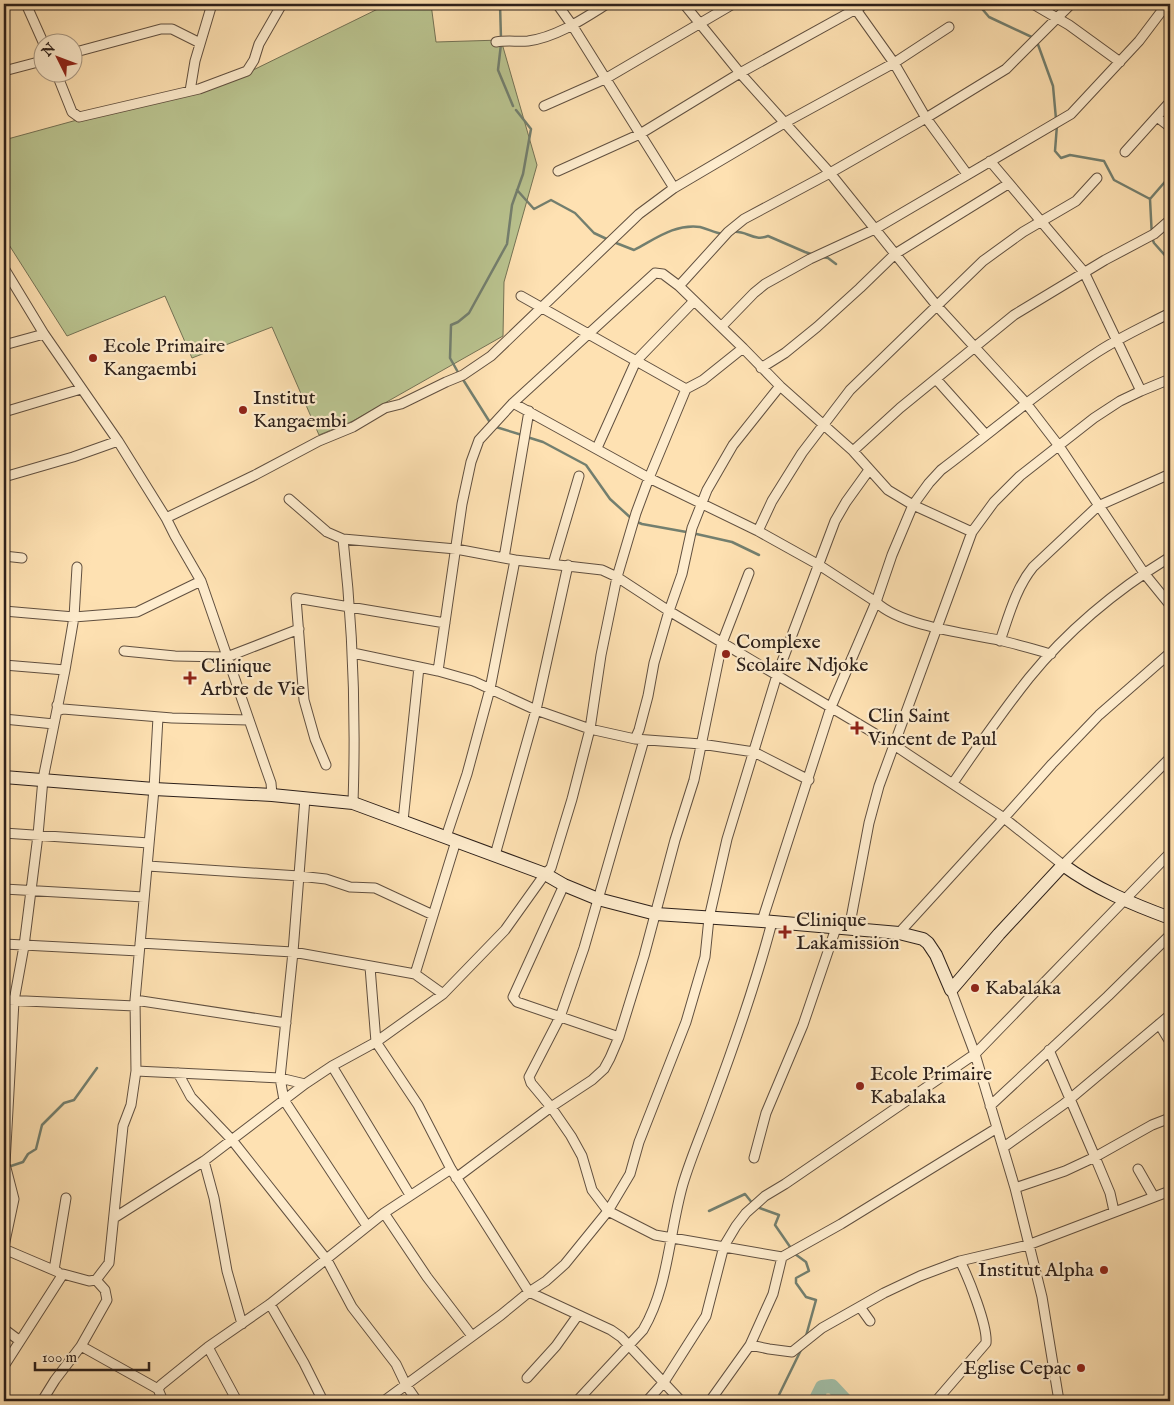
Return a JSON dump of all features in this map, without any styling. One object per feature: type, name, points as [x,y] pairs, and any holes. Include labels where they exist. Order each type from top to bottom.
[{"type":"street","points":[[26,4],[39,32]]},
{"type":"street","points":[[190,91],[195,61],[212,4]]},
{"type":"street","points":[[60,82],[72,112],[79,118],[190,91],[247,71],[254,60],[259,44],[282,4]]},
{"type":"street","points":[[557,4],[674,188]]},
{"type":"street","points":[[496,42],[546,37],[572,25],[607,4]]},
{"type":"street","points":[[684,4],[740,73],[830,173],[937,306],[1026,403],[1059,446],[1144,573],[1170,605]]},
{"type":"street","points":[[544,106],[606,80],[733,4]]},
{"type":"street","points":[[558,170],[640,134],[854,7],[865,4]]},
{"type":"street","points":[[1033,4],[1069,25],[1120,62]]},
{"type":"street","points":[[680,286],[728,232],[744,219],[830,173],[1006,69],[1071,4]]},
{"type":"street","points":[[722,326],[754,292],[765,284],[803,263],[875,229],[1071,114],[1139,41],[1169,4]]},
{"type":"street","points":[[854,7],[894,63],[926,118],[968,174]]},
{"type":"street","points":[[166,518],[255,475],[318,441],[353,427],[385,408],[401,404],[459,377],[491,356],[639,214],[674,188],[786,122],[894,63],[949,27]]},
{"type":"street","points":[[82,50],[161,29],[172,29],[200,43]]},
{"type":"street","points":[[4,71],[32,64]]},
{"type":"street","points":[[1124,152],[1170,102]]},
{"type":"street","points":[[1157,117],[1170,127]]},
{"type":"street","points":[[990,161],[1084,272],[1141,390]]},
{"type":"street","points":[[758,531],[777,493],[822,425],[850,390],[983,261],[1004,244],[1040,220],[1076,201],[1097,178]]},
{"type":"street","points":[[761,368],[785,353],[817,327],[895,254],[1008,184]]},
{"type":"street","points":[[853,451],[900,408],[1014,315],[1084,272],[1151,235],[1170,220]]},
{"type":"street","points":[[5,272],[44,334],[118,441],[166,518],[200,581],[268,774],[272,795]]},
{"type":"street","points":[[438,671],[462,504],[471,462],[479,440],[514,403],[655,273],[663,274],[680,286],[744,348],[761,368],[853,451],[888,490],[913,505],[972,532]]},
{"type":"street","points":[[521,296],[686,389]]},
{"type":"street","points":[[597,448],[636,361],[694,301]]},
{"type":"street","points":[[577,1401],[643,1330],[650,1318],[672,1239],[683,1185],[742,1024],[764,954],[767,921],[783,851],[831,707],[876,602],[892,555],[913,505],[941,470],[1026,403],[1095,353],[1170,313]]},
{"type":"street","points":[[4,345],[44,334]]},
{"type":"street","points":[[114,1218],[204,1161],[305,1084],[332,1066],[376,1042],[443,994],[505,930],[551,868],[590,729],[601,655],[618,577],[649,478],[686,389],[703,380],[744,348]]},
{"type":"street","points":[[936,379],[986,435]]},
{"type":"street","points":[[754,1158],[766,1113],[843,928],[879,786],[972,532],[1008,487],[1094,418],[1141,390],[1170,379]]},
{"type":"street","points":[[780,386],[733,445],[707,490],[691,533],[682,574],[654,663],[640,740],[584,948],[560,1017],[529,1076],[531,1083],[551,1107],[571,1136],[582,1156],[592,1190],[608,1210],[656,1236],[782,1256],[849,1218],[997,1128]]},
{"type":"street","points":[[4,412],[81,389]]},
{"type":"street","points":[[514,403],[649,478],[758,531],[819,565],[889,611],[936,628],[1000,641],[1050,654]]},
{"type":"street","points":[[504,558],[529,411]]},
{"type":"street","points":[[4,477],[73,457],[118,441]]},
{"type":"street","points":[[384,1401],[546,1281],[565,1264],[608,1210],[630,1174],[639,1142],[686,1022],[705,957],[710,918],[727,839],[777,675],[836,521],[846,502],[869,470]]},
{"type":"street","points":[[1000,641],[1015,600],[1033,567],[1098,506],[1170,474]]},
{"type":"street","points":[[553,564],[579,476]]},
{"type":"street","points":[[289,499],[327,532],[343,539],[456,550],[515,560],[568,565],[602,570],[618,577],[669,611],[894,745],[953,783],[1004,818],[1076,875],[1125,901],[1170,918]]},
{"type":"street","points":[[343,539],[352,653],[355,736],[353,803]]},
{"type":"street","points":[[4,556],[22,558]]},
{"type":"street","points":[[953,783],[993,726],[1050,654],[1085,620],[1144,573],[1170,557]]},
{"type":"street","points":[[414,974],[433,915],[467,774],[490,689],[515,560]]},
{"type":"street","points":[[495,855],[536,710],[568,565]]},
{"type":"street","points":[[77,568],[74,616],[43,779],[38,836],[24,946],[14,1000],[7,1065],[5,1164],[14,1199],[4,1248],[58,1272],[89,1281],[96,1280],[109,1263],[123,1126],[131,1105],[136,1071],[135,1003],[148,866],[158,717]]},
{"type":"street","points":[[456,1178],[551,1107],[592,1080],[604,1069],[610,1058],[619,1037],[694,780],[722,643],[749,573]]},
{"type":"street","points":[[4,611],[74,616],[137,612],[200,581]]},
{"type":"street","points":[[326,765],[315,738],[304,700],[296,598],[445,623]]},
{"type":"street","points":[[124,651],[175,656],[227,657],[299,629]]},
{"type":"street","points":[[352,653],[438,671],[473,681],[536,710],[590,729],[640,740],[702,744],[754,752],[808,780]]},
{"type":"street","points":[[899,933],[1052,764],[1099,715],[1170,654]]},
{"type":"street","points":[[4,666],[65,670]]},
{"type":"street","points":[[403,821],[419,667]]},
{"type":"street","points":[[57,705],[60,710],[158,717],[248,720]]},
{"type":"street","points":[[4,719],[54,724]]},
{"type":"street","points":[[951,990],[998,934],[1063,865],[1170,758]]},
{"type":"street","points":[[4,777],[154,789],[272,795],[353,803],[545,874],[564,885],[598,899],[656,914],[767,921],[899,933],[923,939],[928,943],[942,966],[975,1054],[1004,1147],[1042,1297],[1059,1401]]},
{"type":"street","points":[[305,798],[293,952],[280,1078],[284,1100],[367,1226]]},
{"type":"street","points":[[4,833],[149,843]]},
{"type":"street","points":[[647,1401],[664,1382],[706,1316],[724,1246],[736,1226],[754,1205],[975,1054],[1170,853]]},
{"type":"street","points":[[148,866],[299,876],[326,880],[350,887],[375,888],[433,915]]},
{"type":"street","points":[[564,885],[513,997],[517,1002],[619,1037]]},
{"type":"street","points":[[4,889],[144,897]]},
{"type":"street","points":[[990,1106],[1170,935]]},
{"type":"street","points":[[4,944],[293,952],[414,974],[443,994]]},
{"type":"street","points":[[370,967],[376,1042],[418,1105],[450,1169],[529,1292],[611,1330],[629,1345],[681,1401]]},
{"type":"street","points":[[4,1000],[135,1003],[286,1023]]},
{"type":"street","points":[[1004,1147],[1071,1099],[1170,1015]]},
{"type":"street","points":[[1159,1024],[1170,1042]]},
{"type":"street","points":[[1049,1050],[1110,1193],[1114,1212]]},
{"type":"street","points":[[332,1066],[410,1195]]},
{"type":"street","points":[[136,1071],[280,1078],[305,1084]]},
{"type":"street","points":[[178,1073],[191,1097],[232,1140],[327,1260],[352,1307],[396,1364],[406,1385],[417,1401]]},
{"type":"street","points":[[1015,1188],[1065,1171],[1095,1157],[1152,1125],[1170,1118]]},
{"type":"street","points":[[204,1161],[214,1198],[227,1271],[242,1324]]},
{"type":"street","points":[[1138,1168],[1154,1197]]},
{"type":"street","points":[[158,1389],[208,1347],[270,1304],[384,1213],[450,1169]]},
{"type":"street","points":[[750,1345],[792,1352],[822,1328],[920,1276],[960,1261],[1028,1245],[1170,1191]]},
{"type":"street","points":[[4,1366],[58,1272],[66,1198]]},
{"type":"street","points":[[384,1213],[427,1277],[472,1336]]},
{"type":"street","points":[[710,1401],[750,1345],[773,1294],[782,1256]]},
{"type":"street","points":[[936,1401],[986,1343],[982,1319],[960,1261]]},
{"type":"street","points":[[42,1401],[55,1380],[81,1346],[107,1300],[105,1290],[96,1280]]},
{"type":"street","points":[[270,1304],[304,1363],[323,1401]]},
{"type":"street","points":[[860,1308],[870,1321]]},
{"type":"street","points":[[527,1378],[556,1346],[578,1314]]},
{"type":"street","points":[[4,1329],[20,1341]]},
{"type":"street","points":[[81,1346],[158,1389],[163,1401]]},
{"type":"street","points":[[208,1347],[237,1401]]},
{"type":"green space","points":[[388,4],[431,4],[436,42],[501,40],[537,165],[504,282],[503,336],[353,421],[319,435],[272,327],[192,358],[165,296],[67,336],[4,237],[4,140],[245,74]]},
{"type":"waterway","points":[[500,4],[501,39]]},
{"type":"waterway","points":[[978,4],[989,17],[1036,39],[1053,86],[1056,119]]},
{"type":"waterway","points":[[501,44],[498,70],[513,106]]},
{"type":"waterway","points":[[459,374],[450,358],[451,325],[469,313],[507,244],[512,205],[523,174],[531,129],[516,110]]},
{"type":"waterway","points":[[1057,125],[1055,151],[1061,158],[1070,155],[1104,161],[1114,180],[1150,199]]},
{"type":"waterway","points":[[1170,176],[1150,199],[1152,238],[1154,243],[1170,261]]},
{"type":"waterway","points":[[517,190],[534,209],[551,200],[575,213],[594,233],[634,250],[666,233],[682,228],[700,227],[723,234]]},
{"type":"waterway","points":[[733,232],[758,238],[768,236],[814,255]]},
{"type":"waterway","points":[[822,257],[828,258],[836,264]]},
{"type":"waterway","points":[[462,378],[491,424]]},
{"type":"waterway","points":[[496,427],[522,435]]},
{"type":"waterway","points":[[527,437],[543,442],[586,465],[610,499],[632,519]]},
{"type":"waterway","points":[[637,522],[732,542],[759,555]]},
{"type":"waterway","points":[[8,1167],[23,1162],[28,1154],[36,1149],[42,1125],[64,1103],[74,1100],[97,1068]]},
{"type":"waterway","points":[[709,1211],[745,1194],[753,1204]]},
{"type":"waterway","points":[[757,1207],[779,1215],[775,1225],[795,1254],[806,1262],[809,1271],[796,1278],[796,1283],[806,1297],[816,1300],[806,1336]]},
{"type":"waterway","points":[[776,1401],[801,1350]]},
{"type":"waterway","points":[[815,1401],[822,1387],[832,1386],[846,1401]]},
{"type":"place","name":"Ecole Primaire Kangaembi","points":[[93,358]]},
{"type":"place","name":"Institut Kangaembi","points":[[243,410]]},
{"type":"place","name":"Complexe Scolaire Ndjoke","points":[[726,654]]},
{"type":"place","name":"Clinique Arbre de Vie","points":[[190,678]]},
{"type":"place","name":"Clin Saint Vincent de Paul","points":[[857,728]]},
{"type":"place","name":"Clinique Lakamission","points":[[785,932]]},
{"type":"place","name":"Kabalaka","points":[[975,988]]},
{"type":"place","name":"Ecole Primaire Kabalaka","points":[[860,1086]]},
{"type":"place","name":"Institut Alpha","points":[[1104,1270]]},
{"type":"place","name":"Eglise Cepac","points":[[1081,1368]]}]
